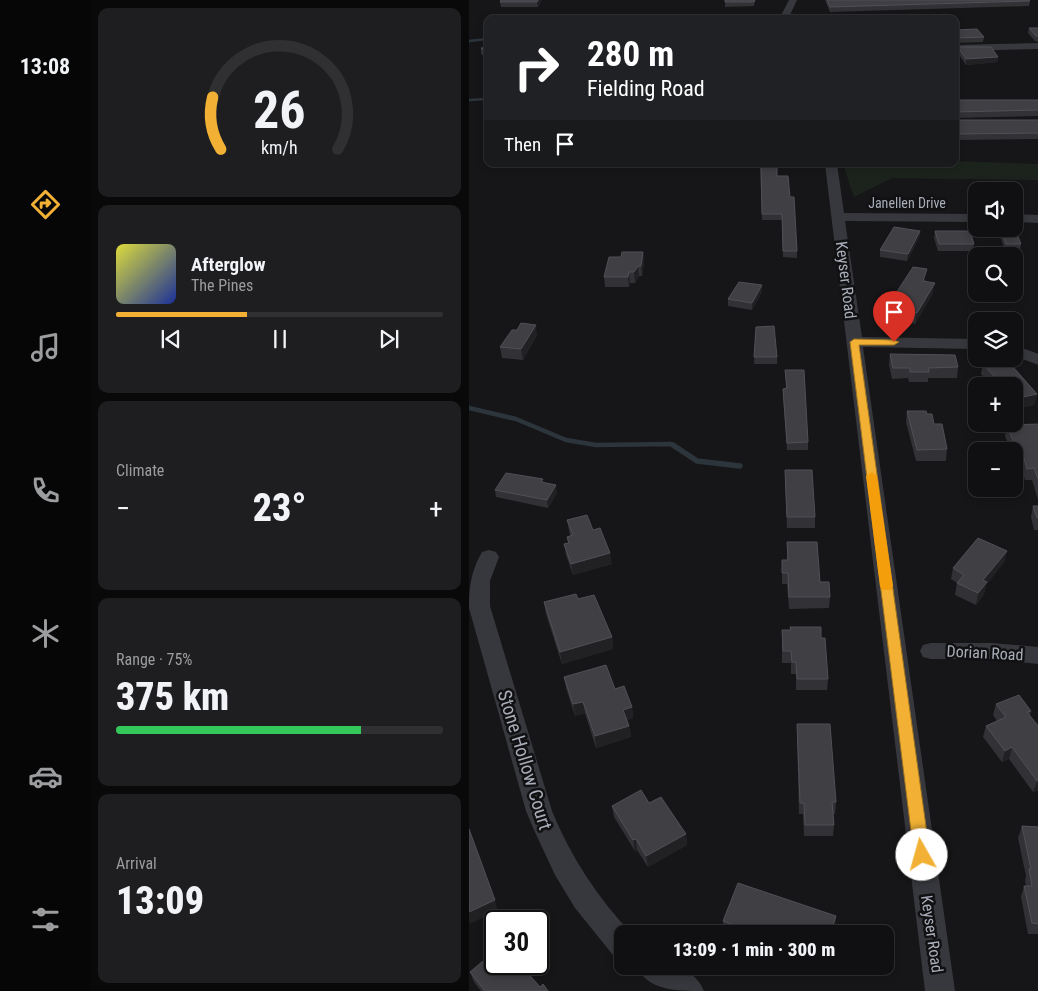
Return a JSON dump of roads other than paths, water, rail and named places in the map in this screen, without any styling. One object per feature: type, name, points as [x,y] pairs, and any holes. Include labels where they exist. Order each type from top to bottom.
[{"type":"street","points":[[785,15],[793,0]]},
{"type":"street","points":[[959,48],[1038,46]]},
{"type":"street","name":"Keyser Road","points":[[831,167],[940,991]]},
{"type":"street","name":"Janellen Drive","points":[[838,217],[968,218]]},
{"type":"street","points":[[1023,218],[1038,219]]},
{"type":"street","points":[[854,342],[968,344]]},
{"type":"street","points":[[1023,354],[1038,360]]},
{"type":"street","name":"Stone Hollow Court","points":[[489,557],[481,573],[477,589],[479,606],[539,811],[550,841],[574,884],[599,920],[614,935]]},
{"type":"street","name":"Dorian Road","points":[[931,651],[992,651],[1038,656]]},
{"type":"street","points":[[664,975],[689,991]]},
{"type":"waterway","points":[[469,41],[484,39]]},
{"type":"waterway","points":[[469,100],[484,99]]},
{"type":"waterway","points":[[469,408],[516,419],[566,440],[596,445],[671,444],[675,447]]},
{"type":"waterway","points":[[673,445],[697,461],[740,466]]}]
